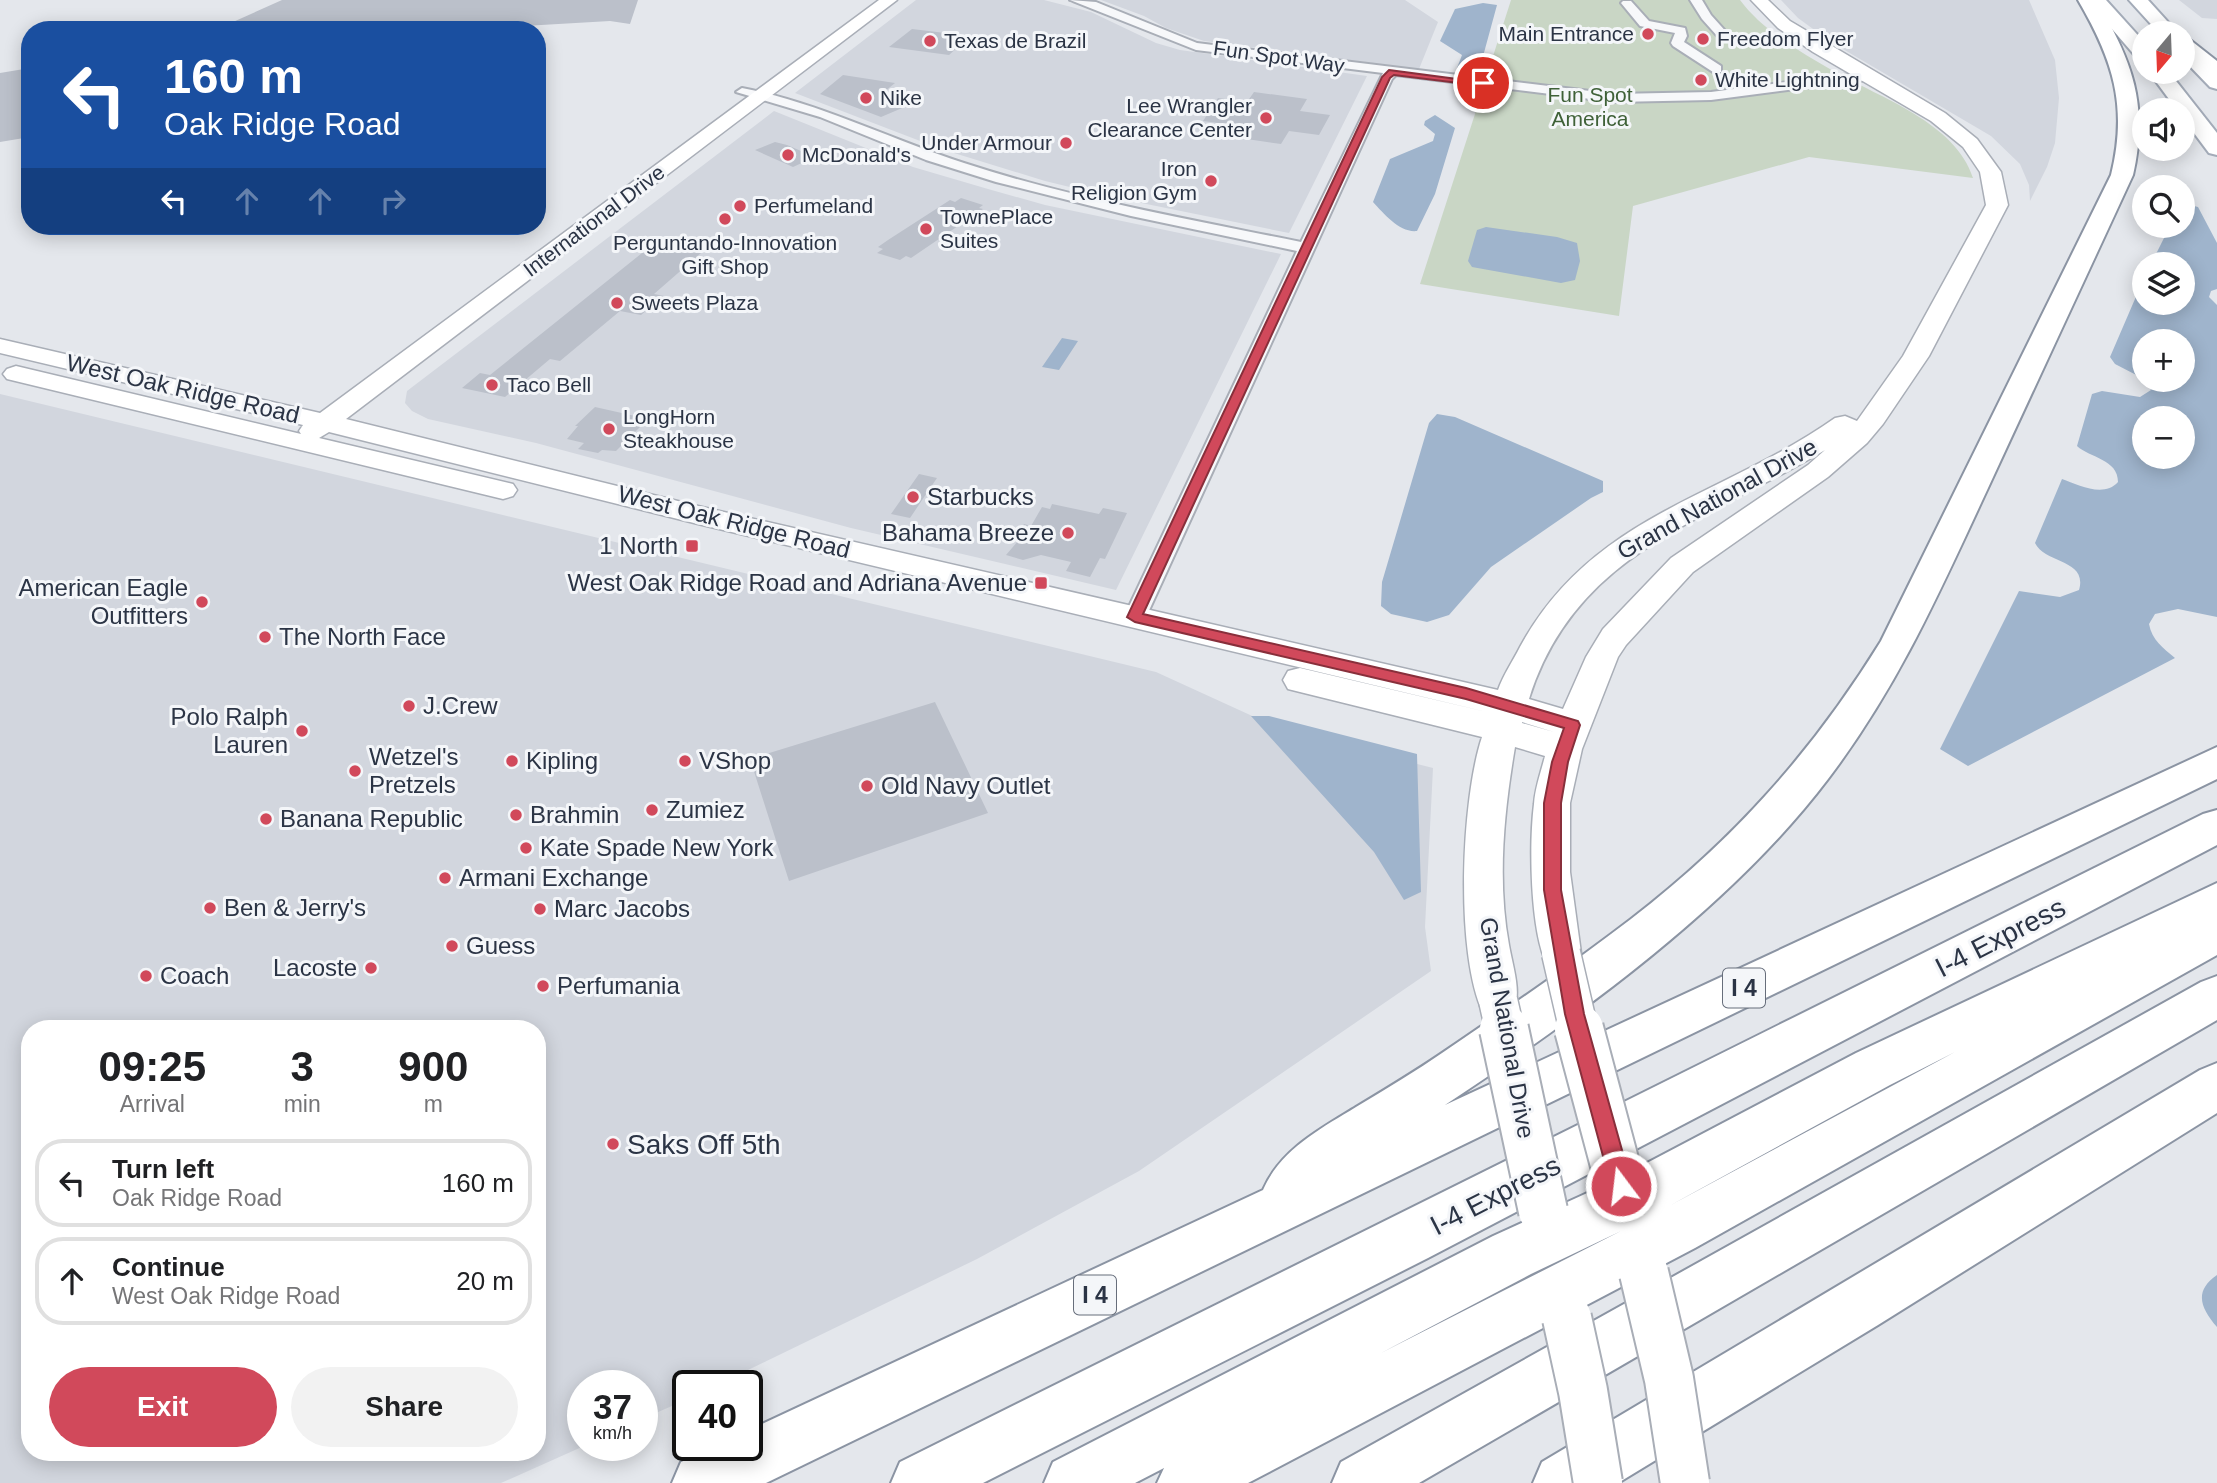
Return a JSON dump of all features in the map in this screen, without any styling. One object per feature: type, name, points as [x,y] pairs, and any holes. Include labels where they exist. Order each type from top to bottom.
[{"type":"main road","points":[[1269,1211],[1330,1150],[1463,1066],[1661,923],[1765,824],[1799,788],[1844,732],[1898,643],[2109,208],[2122,175],[2130,136],[2127,85],[2113,44],[2087,0]]},
{"type":"main road","points":[[2096,0],[2132,40]]},
{"type":"main road","points":[[2138,0],[2158,21]]},
{"type":"main road","points":[[2195,55],[2217,71]]},
{"type":"main road","points":[[2195,59],[2217,83]]},
{"type":"main road","points":[[2168,84],[2217,148]]},
{"type":"main road","name":"I 4","points":[[702,1483],[2217,762]]},
{"type":"main road","name":"I-4 Express","points":[[921,1483],[1396,1245],[2217,826]]},
{"type":"main road","points":[[1186,1483],[1555,1264],[1631,1224],[1874,1069],[2217,901]]},
{"type":"main road","points":[[1631,1224],[1677,1230],[2217,933]]},
{"type":"main road","points":[[1362,1483],[2217,996]]},
{"type":"main road","points":[[1563,1483],[1859,1306],[2217,1086]]},
{"type":"main road","points":[[1074,1483],[1555,1264]]},
{"type":"street","name":"International Drive","points":[[301,429],[752,94],[868,0]]},
{"type":"street","name":"International Drive","points":[[301,429],[566,242],[613,186],[889,0]]},
{"type":"street","name":"Fun Spot Way","points":[[1076,0],[1115,12],[1173,40],[1196,46],[1588,96],[1643,99],[1711,96],[1866,76]]},
{"type":"street","points":[[1696,0],[1706,18],[1723,34]]},
{"type":"street","name":"Grand National Drive","points":[[1685,1483],[1669,1378],[1582,1042],[1562,953],[1552,890],[1550,833],[1555,788],[1568,737],[1602,657],[1614,637],[1682,565],[1818,471],[1857,437],[1874,418],[1916,356],[1978,244],[1997,205],[1998,192],[1987,162],[1965,137],[1784,27],[1759,0]]},
{"type":"street","points":[[1627,3],[1644,24],[1681,31],[1677,43],[1717,69]]},
{"type":"street","points":[[1135,617],[1386,77],[1392,72]]},
{"type":"street","points":[[752,94],[786,101],[919,153],[1003,181],[1135,214],[1307,248]]},
{"type":"street","name":"West Oak Ridge Road","points":[[0,346],[301,429],[993,604],[1506,717]]},
{"type":"street","name":"West Oak Ridge Road","points":[[0,370],[301,429],[698,515],[1135,617],[1506,717]]},
{"type":"street","name":"Grand National Drive","points":[[1598,1483],[1583,1391],[1498,1000],[1487,933],[1483,856],[1486,802],[1506,717],[1525,665],[1546,628],[1576,589],[1595,571],[1635,540],[1831,435],[1895,385]]},
{"type":"street","points":[[1506,717],[1568,737]]},
{"type":"shaded area","points":[[916,0],[1044,0],[1091,12],[1156,43],[1180,50],[1367,76],[1289,233],[1045,181],[941,149],[795,93]]},
{"type":"shaded area","points":[[1101,0],[1405,0],[1438,22],[1419,69],[1204,41]]},
{"type":"shaded area","points":[[1781,0],[2029,0],[2055,60],[2059,98],[2055,143],[2047,167],[2030,201],[2029,185],[2020,164],[1991,136],[1831,42],[1798,18]]},
{"type":"shaded area","points":[[2179,0],[2217,0],[2217,19],[2202,18]]},
{"type":"shaded area","points":[[774,111],[913,167],[988,189],[1045,205],[1281,254],[1116,590],[851,528],[536,443],[428,419],[412,411],[405,403],[407,391]]},
{"type":"shaded area","points":[[0,394],[1156,672],[1283,730],[1433,768],[1425,927],[1431,971],[1139,1171],[977,1259],[748,1370],[672,1370],[672,1406],[658,1412],[658,1370],[567,1370],[567,1454],[501,1483],[0,1483]]},
{"type":"green space","name":"Fun Spot America","points":[[1511,0],[1740,0],[1760,22],[1797,49],[1894,102],[1933,127],[1964,159],[1973,178],[1809,157],[1633,206],[1619,316],[1420,284],[1486,80],[1411,69],[1486,78]]},
{"type":"water","points":[[1483,3],[1497,5],[1482,60],[1476,71],[1457,68],[1462,55],[1440,41],[1455,9]]},
{"type":"water","points":[[1435,115],[1455,128],[1435,194],[1417,231],[1411,231],[1393,222],[1373,202],[1390,159],[1433,141],[1435,134],[1424,125],[1425,121]]},
{"type":"water","points":[[2195,206],[2198,207],[2217,243],[2217,289],[2211,291],[2209,297],[2217,305],[2217,617],[2178,609],[2155,614],[2149,624],[2153,635],[2175,658],[1968,766],[1940,749],[2019,591],[2060,597],[2079,590],[2080,580],[2072,567],[2047,555],[2035,543],[2062,479],[2098,490],[2112,487],[2118,482],[2113,468],[2077,446],[2092,394],[2102,391],[2140,397],[2148,392],[2195,392],[2195,329],[2132,329],[2132,373],[2115,364],[2110,357],[2132,306],[2132,315],[2195,315],[2195,252],[2157,252],[2164,238],[2195,238]]},
{"type":"water","points":[[1486,227],[1557,237],[1577,243],[1580,261],[1575,280],[1561,283],[1472,267],[1468,261],[1477,230]]},
{"type":"water","points":[[1062,338],[1078,341],[1059,370],[1042,367]]},
{"type":"water","points":[[1437,414],[1455,417],[1603,481],[1603,492],[1491,567],[1449,615],[1427,622],[1391,614],[1381,606],[1382,582],[1429,423]]},
{"type":"water","points":[[1251,716],[1269,716],[1417,754],[1421,892],[1404,900],[1374,852]]},
{"type":"water","points":[[2217,1275],[2217,1327],[2203,1306],[2202,1293]]},
{"type":"building","points":[[282,0],[638,0],[630,24],[610,21],[546,25],[546,21],[235,21]]},
{"type":"building","name":"Texas de Brazil","points":[[912,29],[970,36],[949,55],[889,47]]},
{"type":"building","points":[[21,70],[21,138],[0,142],[0,73]]},
{"type":"building","name":"Nike","points":[[843,75],[895,83],[884,92],[914,103],[881,117],[820,94]]},
{"type":"building","name":"Lee Wrangler Clearance Center","points":[[1254,92],[1307,99],[1300,111],[1330,115],[1319,135],[1289,131],[1281,144],[1226,136],[1233,125],[1203,121],[1218,98],[1247,102]]},
{"type":"building","name":"McDonald's","points":[[775,142],[815,157],[793,167],[755,150]]},
{"type":"building","name":"TownePlace Suites","points":[[961,198],[983,205],[979,208],[983,209],[911,258],[906,256],[900,260],[877,253],[883,249],[878,247],[888,240],[950,200],[955,202]]},
{"type":"building","name":"Sweets Plaza","points":[[657,241],[684,246],[680,249],[701,253],[654,294],[664,296],[641,315],[620,311],[560,361],[550,359],[505,397],[462,388],[480,373],[490,375]]},
{"type":"building","name":"LongHorn Steakhouse","points":[[595,407],[644,418],[640,421],[645,422],[616,451],[602,450],[598,453],[578,449],[584,443],[567,439],[578,426],[575,426]]},
{"type":"building","name":"Starbucks","points":[[919,474],[937,478],[910,518],[891,514]]},
{"type":"building","name":"Bahama Breeze","points":[[1052,504],[1099,514],[1103,508],[1127,513],[1105,559],[1100,558],[1090,577],[1066,571],[1071,562],[1041,555],[1023,560],[1006,555],[1018,541],[1014,540],[1024,524],[1031,526],[1042,507],[1050,509]]},
{"type":"building","name":"Old Navy Outlet","points":[[935,702],[988,813],[789,881],[750,759]]},
{"type":"place","name":"Main Entrance","points":[[1648,34]]},
{"type":"place","name":"Freedom Flyer","points":[[1703,39]]},
{"type":"place","name":"Texas de Brazil","points":[[930,41]]},
{"type":"place","name":"White Lightning","points":[[1701,80]]},
{"type":"place","name":"Nike","points":[[866,98]]},
{"type":"place","name":"Lee Wrangler Clearance Center","points":[[1266,118]]},
{"type":"place","name":"Under Armour","points":[[1066,143]]},
{"type":"place","name":"McDonald's","points":[[788,155]]},
{"type":"place","name":"Iron Religion Gym","points":[[1211,181]]},
{"type":"place","name":"Perfumeland","points":[[740,206]]},
{"type":"place","name":"Perguntando-Innovation Gift Shop","points":[[725,219]]},
{"type":"place","name":"TownePlace Suites","points":[[926,229]]},
{"type":"place","name":"Sweets Plaza","points":[[617,303]]},
{"type":"place","name":"Taco Bell","points":[[492,385]]},
{"type":"place","name":"LongHorn Steakhouse","points":[[609,429]]},
{"type":"place","name":"Starbucks","points":[[913,497]]},
{"type":"place","name":"Bahama Breeze","points":[[1068,533]]},
{"type":"place","name":"1 North","points":[[692,546]]},
{"type":"place","name":"West Oak Ridge Road and Adriana Avenue","points":[[1041,583]]},
{"type":"place","name":"American Eagle Outfitters","points":[[202,602]]},
{"type":"place","name":"The North Face","points":[[265,637]]},
{"type":"place","name":"J.Crew","points":[[409,706]]},
{"type":"place","name":"Polo Ralph Lauren","points":[[302,731]]},
{"type":"place","name":"Kipling","points":[[512,761]]},
{"type":"place","name":"VShop","points":[[685,761]]},
{"type":"place","name":"Wetzel's Pretzels","points":[[355,771]]},
{"type":"place","name":"Old Navy Outlet","points":[[867,786]]},
{"type":"place","name":"Zumiez","points":[[652,810]]},
{"type":"place","name":"Brahmin","points":[[516,815]]},
{"type":"place","name":"Banana Republic","points":[[266,819]]},
{"type":"place","name":"Kate Spade New York","points":[[526,848]]},
{"type":"place","name":"Armani Exchange","points":[[445,878]]},
{"type":"place","name":"Ben & Jerry's","points":[[210,908]]},
{"type":"place","name":"Marc Jacobs","points":[[540,909]]},
{"type":"place","name":"Guess","points":[[452,946]]},
{"type":"place","name":"Lacoste","points":[[371,968]]},
{"type":"place","name":"Coach","points":[[146,976]]},
{"type":"place","name":"Perfumania","points":[[543,986]]},
{"type":"place","name":"Saks Off 5th","points":[[613,1144]]},
{"type":"route","points":[[1483,83],[1392,72],[1386,77],[1135,617],[1466,693],[1573,725],[1557,773],[1552,803],[1552,890],[1574,1014],[1621,1186]]}]
